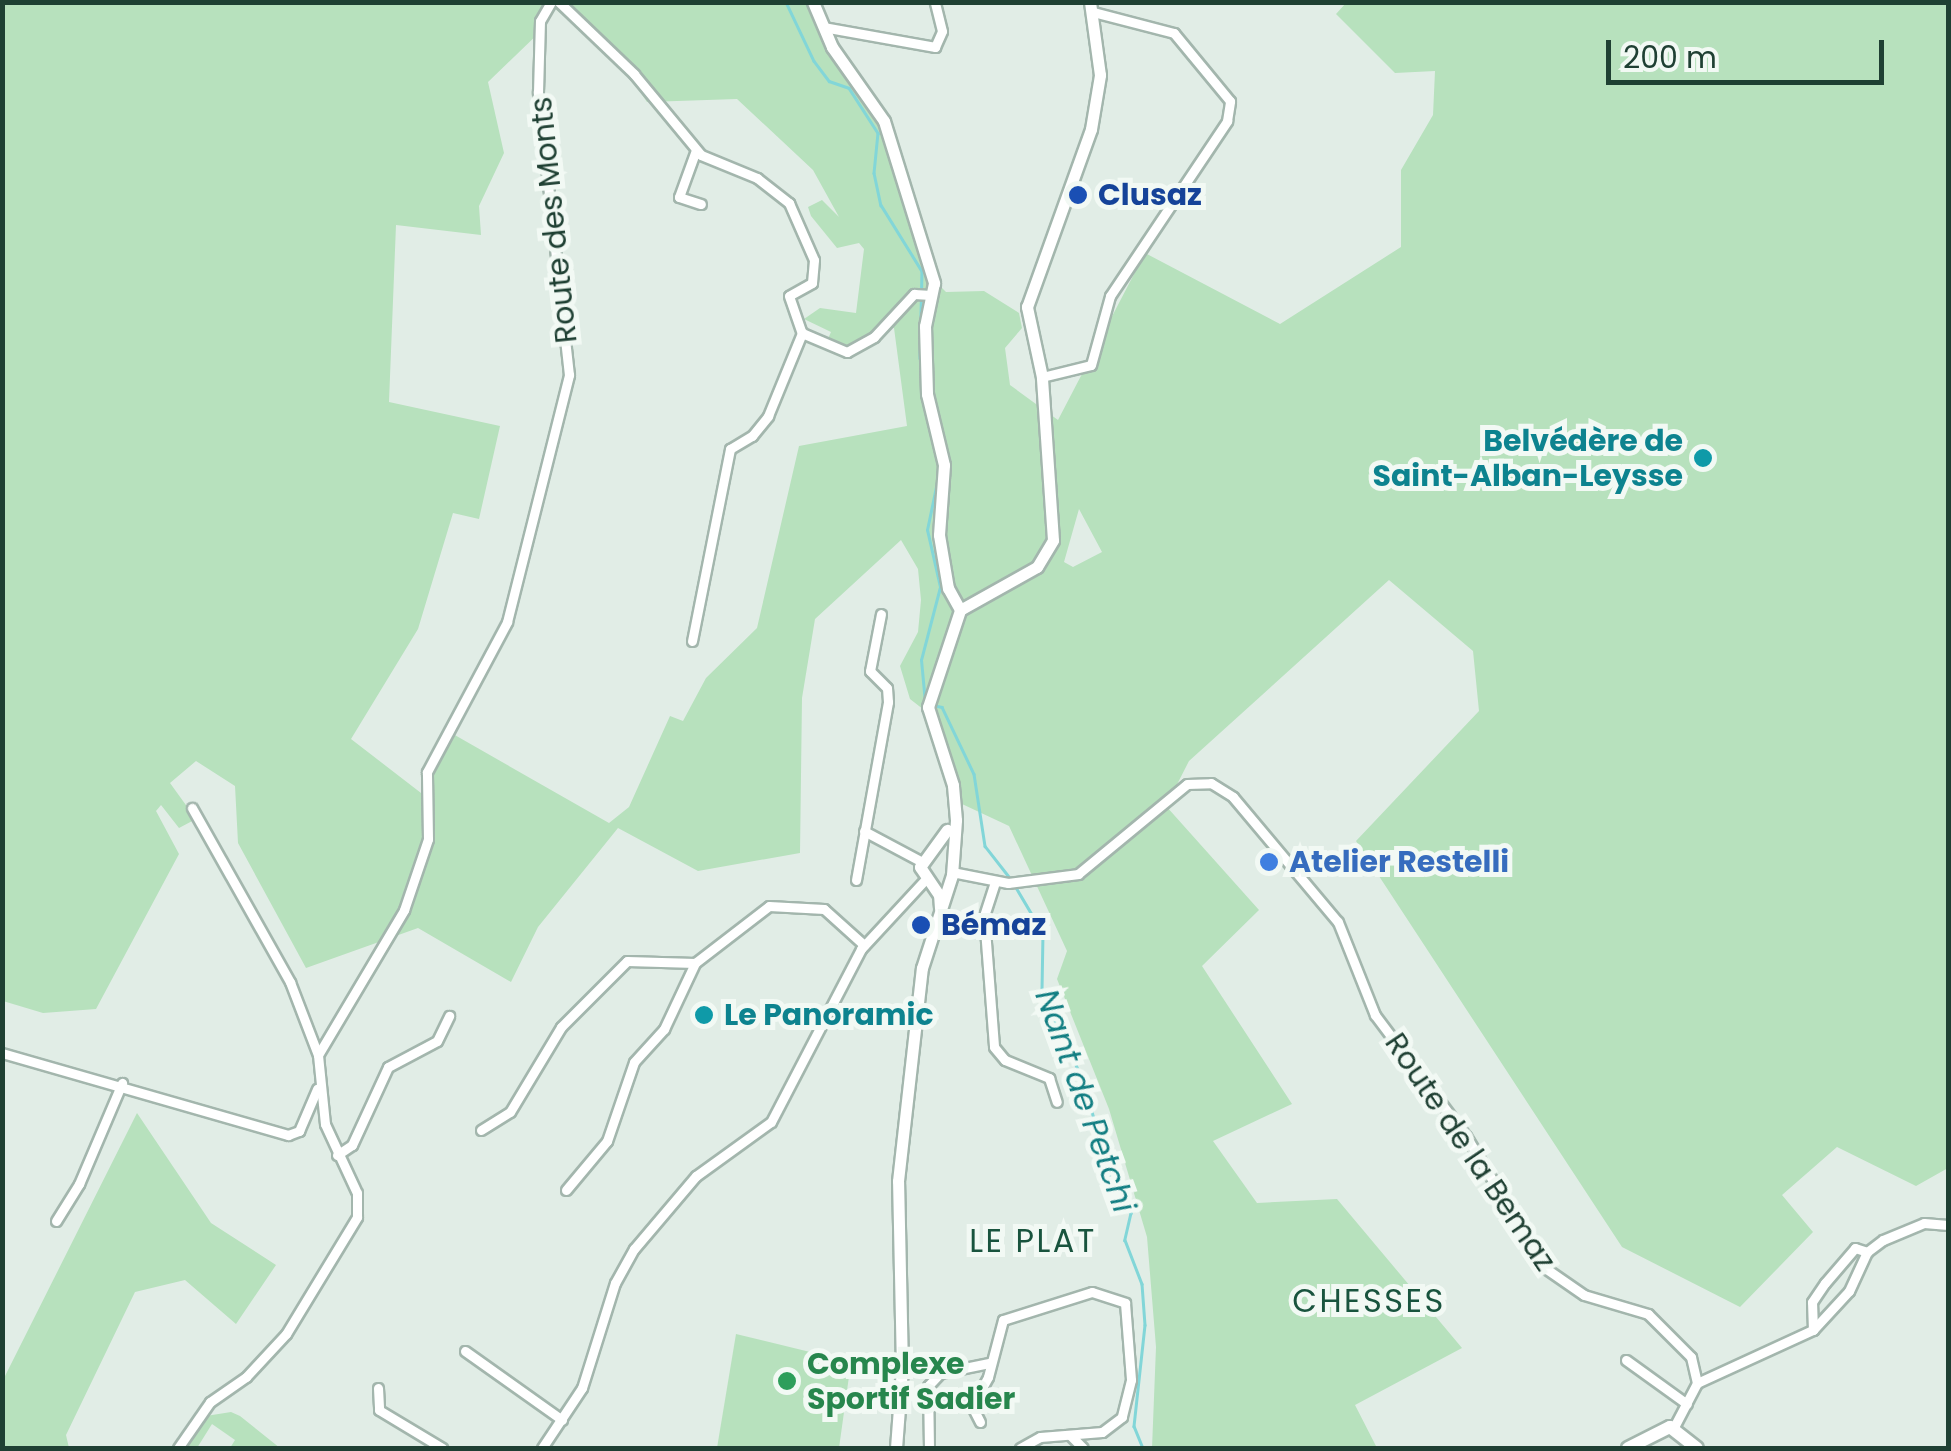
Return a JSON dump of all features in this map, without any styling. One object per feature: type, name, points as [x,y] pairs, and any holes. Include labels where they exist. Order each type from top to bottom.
[{"type":"main road","points":[[1628,1448],[1674,1427],[1696,1448]]},
{"type":"street","name":"Route des Monts","points":[[318,1055],[404,910],[428,839],[427,772],[508,622],[569,375],[569,334],[538,92],[540,21],[551,2]]},
{"type":"street","points":[[559,2],[634,74],[696,150],[757,178],[789,203],[814,260],[812,283],[789,296],[802,333],[768,416],[752,436],[730,449],[692,640]]},
{"type":"street","points":[[812,2],[884,121],[911,193],[923,295],[926,394],[944,465],[938,521],[946,576],[964,606]]},
{"type":"street","points":[[824,27],[935,48],[942,31],[935,2]]},
{"type":"street","points":[[896,1448],[902,1380],[898,1181],[922,968],[950,871],[955,808],[954,785],[927,718],[931,690],[964,606],[1036,567],[1051,548],[1054,506],[1042,377],[1027,307],[1092,129],[1100,76],[1091,8],[1174,33],[1230,100],[1227,121],[1110,296],[1091,365],[1042,377]]},
{"type":"street","points":[[696,150],[679,197],[701,204]]},
{"type":"street","points":[[802,333],[847,352],[863,347],[923,295]]},
{"type":"street","points":[[856,880],[888,696],[870,671],[881,614]]},
{"type":"street","name":"Route de la Bemaz","points":[[950,871],[1008,883],[1078,874],[1188,784],[1223,790],[1338,922],[1376,1015],[1466,1136],[1545,1268],[1584,1296],[1632,1307],[1674,1334],[1691,1357],[1698,1383]]},
{"type":"street","points":[[178,1448],[210,1402],[246,1377],[286,1334],[350,1234],[360,1206],[337,1155],[317,1088],[318,1055],[290,982],[192,808]]},
{"type":"street","points":[[922,862],[934,854],[955,808]]},
{"type":"street","points":[[864,831],[922,862],[940,909]]},
{"type":"street","points":[[934,854],[950,871]]},
{"type":"street","points":[[542,1448],[582,1388],[623,1266],[696,1176],[771,1122],[864,944],[928,883],[950,871]]},
{"type":"street","points":[[995,882],[984,916],[994,1047],[1005,1060],[1049,1078],[1057,1102]]},
{"type":"street","points":[[566,1190],[606,1142],[634,1062],[664,1028],[694,962],[770,906],[824,909],[864,944]]},
{"type":"street","points":[[481,1130],[510,1112],[560,1027],[619,965],[636,959],[694,962]]},
{"type":"street","points":[[337,1155],[352,1145],[388,1066],[437,1041],[449,1016]]},
{"type":"street","points":[[3,1054],[122,1082],[288,1134],[299,1131],[317,1088]]},
{"type":"street","points":[[56,1221],[80,1184],[122,1082]]},
{"type":"street","points":[[1674,1427],[1698,1383],[1813,1330],[1849,1291],[1867,1252],[1903,1229],[1948,1225]]},
{"type":"street","points":[[1813,1330],[1812,1302],[1825,1282],[1855,1248],[1867,1252]]},
{"type":"street","points":[[980,1422],[971,1414],[1002,1320],[1019,1310],[1052,1308],[1092,1292],[1125,1303],[1131,1380],[1122,1417],[1114,1428],[1020,1448]]},
{"type":"street","points":[[464,1351],[562,1420]]},
{"type":"street","points":[[1626,1360],[1687,1404]]},
{"type":"street","points":[[930,1448],[928,1386],[940,1373],[990,1363]]},
{"type":"street","points":[[378,1388],[378,1410],[442,1448]]},
{"type":"street","points":[[1070,1435],[1082,1448]]},
{"type":"green space","points":[[2,3],[808,3],[875,110],[928,274],[946,292],[984,291],[1019,313],[1022,328],[1005,348],[1010,385],[1058,420],[1145,253],[1280,324],[1401,247],[1401,170],[1433,115],[1435,71],[1395,73],[1336,14],[1346,3],[1948,3],[1948,1168],[1916,1186],[1837,1147],[1782,1195],[1813,1232],[1740,1307],[1622,1247],[1356,841],[1479,711],[1473,651],[1389,580],[1189,761],[1166,806],[1259,910],[1202,966],[1292,1104],[1213,1141],[1257,1203],[1337,1199],[1462,1348],[1355,1405],[1377,1448],[1152,1448],[1156,1347],[1147,1237],[1109,1109],[1057,979],[1067,951],[1009,826],[962,804],[937,720],[910,699],[900,666],[918,632],[921,600],[918,569],[901,540],[815,619],[802,698],[800,853],[698,871],[618,828],[538,927],[511,982],[418,928],[306,968],[238,843],[235,786],[196,761],[170,783],[196,819],[179,828],[161,805],[156,811],[179,854],[96,1009],[43,1013],[3,1001]],"holes":[[[553,7],[621,64],[647,102],[737,99],[813,170],[839,217],[822,200],[808,207],[811,216],[837,248],[859,243],[864,249],[856,313],[820,308],[804,319],[831,332],[827,341],[845,347],[884,325],[894,328],[907,426],[799,446],[757,628],[706,678],[683,721],[670,716],[629,807],[609,823],[453,734],[421,793],[351,739],[418,629],[453,513],[479,519],[500,426],[389,402],[396,225],[481,235],[479,206],[504,153],[488,82],[543,29]],[[1079,509],[1102,552],[1073,567],[1064,562]]]},
{"type":"green space","points":[[137,1113],[211,1223],[276,1265],[236,1324],[185,1280],[135,1292],[66,1435],[69,1448],[3,1448],[3,1380]]},
{"type":"green space","name":"Complexe Sportif Sadier","points":[[736,1334],[851,1362],[839,1448],[717,1448]]},
{"type":"green space","points":[[231,1412],[280,1448],[230,1448],[235,1440],[212,1424],[197,1448],[185,1448],[206,1416]]},
{"type":"waterway","name":"Nant de Petchi","points":[[786,2],[814,61],[829,81],[849,88],[878,133],[874,173],[881,205],[922,271],[920,358]]},
{"type":"waterway","points":[[922,396],[935,450]]},
{"type":"waterway","name":"Nant de Petchi","points":[[925,703],[921,660],[940,587],[927,530],[937,482]]},
{"type":"waterway","name":"Nant de Petchi","points":[[932,705],[942,707],[974,774],[985,846],[1009,877]]},
{"type":"waterway","name":"Nant de Petchi","points":[[1014,884],[1043,933],[1042,993],[1084,1082],[1113,1189],[1131,1213],[1125,1240],[1142,1284],[1145,1325],[1134,1426],[1143,1448]]},
{"type":"place","name":"Clusaz","points":[[1078,195]]},
{"type":"place","name":"Belvédère de Saint-Alban-Leysse","points":[[1703,458]]},
{"type":"place","name":"Atelier Restelli","points":[[1269,862]]},
{"type":"place","name":"Bémaz","points":[[921,925]]},
{"type":"place","name":"Le Panoramic","points":[[704,1015]]},
{"type":"place","name":"Complexe Sportif Sadier","points":[[787,1381]]},
{"type":"district","name":"LE PLAT","points":[[1033,1241]]},
{"type":"district","name":"CHESSES","points":[[1369,1301]]}]
